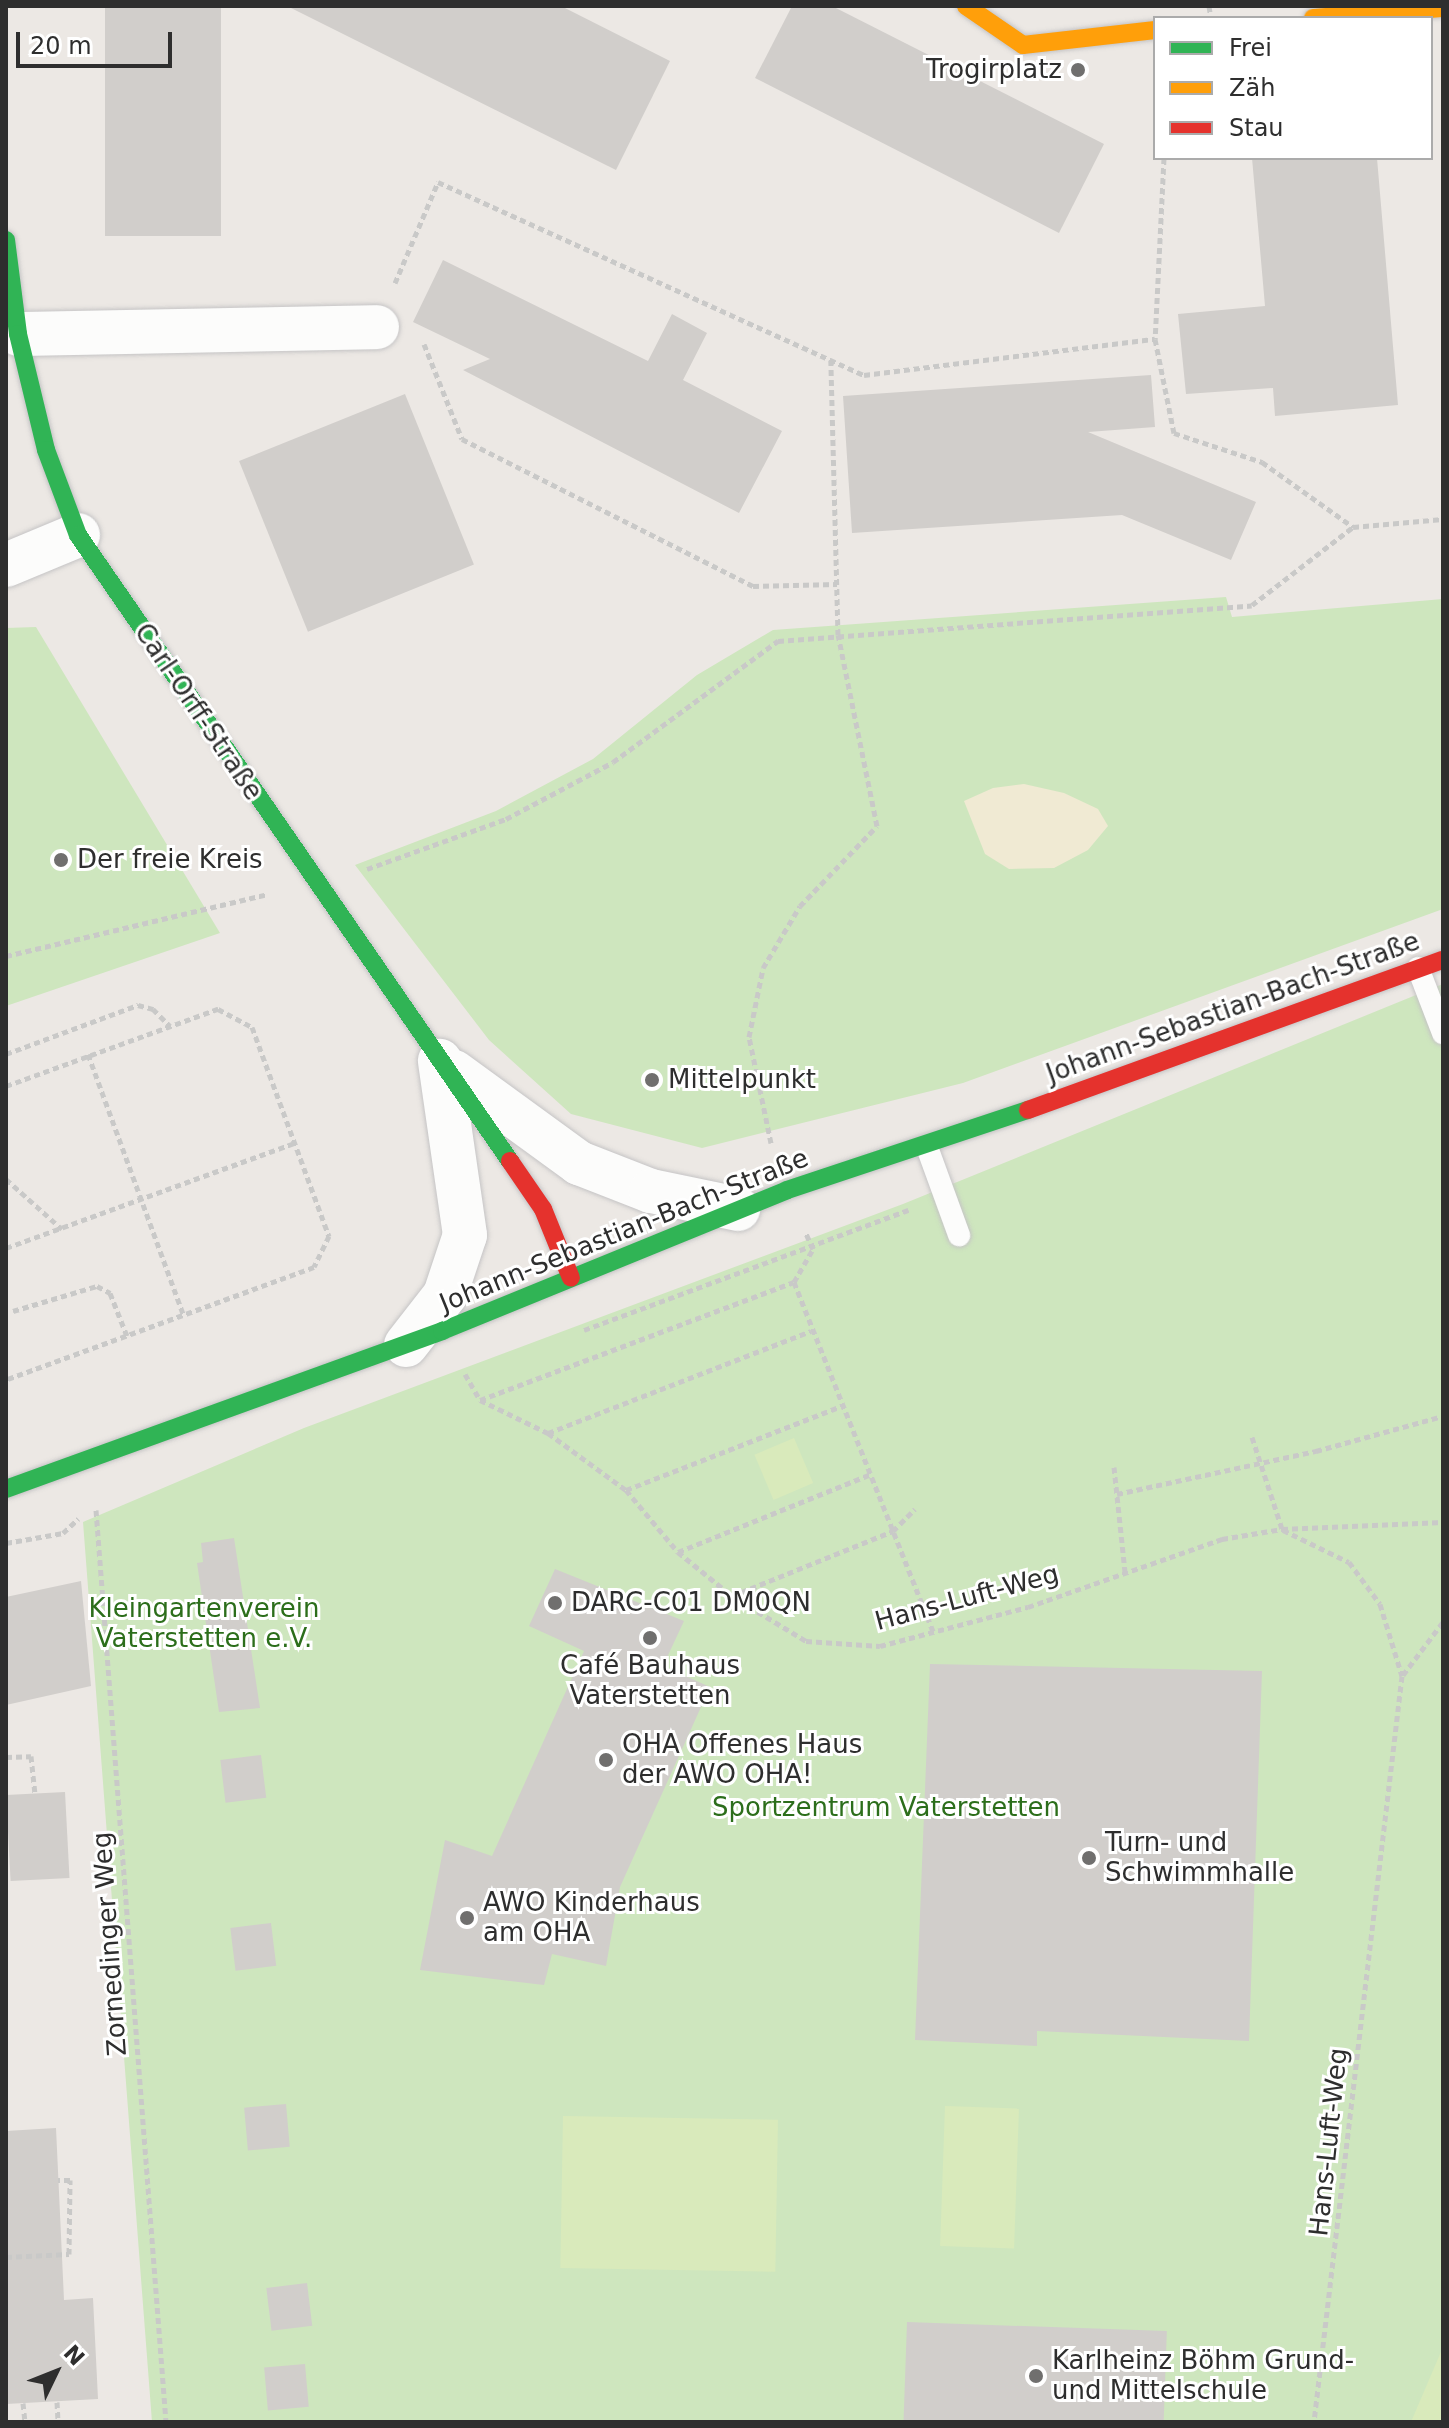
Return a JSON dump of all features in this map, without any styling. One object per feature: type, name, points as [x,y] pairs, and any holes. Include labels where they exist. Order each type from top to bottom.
[{"type":"street","points":[[966,6],[1023,45],[1153,30]]},
{"type":"street","points":[[1339,16],[1443,8]]},
{"type":"street","name":"Carl-Orff-Straße","points":[[6,240],[18,334],[46,450],[78,535],[543,1209],[571,1278]]},
{"type":"street","points":[[18,334],[377,327]]},
{"type":"street","points":[[6,565],[78,535]]},
{"type":"street","name":"Johann-Sebastian-Bach-Straße","points":[[6,1489],[92,1462],[424,1338],[738,1209],[927,1147],[1443,960]]},
{"type":"street","name":"Carl-Orff-Straße","points":[[440,1061],[579,1163],[651,1191],[738,1209]]},
{"type":"street","name":"Carl-Orff-Straße","points":[[424,1338],[445,1295],[465,1235],[440,1061]]},
{"type":"lane","points":[[1418,968],[1443,1033]]},
{"type":"lane","points":[[927,1147],[959,1235]]},
{"type":"path","points":[[1164,160],[1155,339],[1174,433],[1262,462],[1353,527]]},
{"type":"path","points":[[837,584],[753,586],[462,439],[423,342],[377,327],[438,182],[864,375],[1155,339]]},
{"type":"path","points":[[772,1148],[749,1037],[763,968],[800,906],[877,826],[838,635],[831,360]]},
{"type":"path","points":[[6,956],[213,903],[317,885],[506,819],[613,762],[778,641],[1252,605],[1353,527],[1443,519]]},
{"type":"path","points":[[6,1054],[138,1005],[153,1009],[170,1026]]},
{"type":"path","points":[[6,1086],[218,1009],[252,1027],[329,1236],[314,1267],[6,1380]]},
{"type":"path","points":[[88,1054],[184,1316]]},
{"type":"path","points":[[6,1248],[295,1143]]},
{"type":"path","points":[[6,1179],[62,1229]]},
{"type":"path","points":[[580,1331],[813,1249],[944,1196]]},
{"type":"path","points":[[424,1338],[464,1372],[480,1400],[794,1282],[813,1249]]},
{"type":"path","points":[[794,1282],[933,1632]]},
{"type":"path","points":[[13,1311],[97,1286],[110,1293],[127,1336]]},
{"type":"path","points":[[548,1433],[811,1331]]},
{"type":"path","points":[[449,1378],[478,1367]]},
{"type":"path","name":"Hans-Luft-Weg","points":[[480,1400],[548,1433],[626,1490],[678,1552],[732,1596],[806,1641],[880,1646],[1028,1607],[1222,1539],[1282,1529],[1443,1522]]},
{"type":"path","points":[[626,1490],[842,1406]]},
{"type":"path","points":[[1117,1494],[1261,1464],[1443,1416]]},
{"type":"path","points":[[1252,1437],[1282,1529]]},
{"type":"path","points":[[1114,1467],[1125,1572]]},
{"type":"path","points":[[678,1552],[869,1475]]},
{"type":"path","name":"Zornedinger Weg","points":[[6,1543],[63,1533],[96,1502],[166,2422]]},
{"type":"path","points":[[732,1596],[893,1531],[915,1509]]},
{"type":"path","name":"Hans-Luft-Weg","points":[[1282,1529],[1349,1562],[1380,1604],[1402,1676],[1314,2422]]},
{"type":"path","points":[[1402,1676],[1443,1622]]},
{"type":"path","points":[[6,1757],[31,1756],[35,1793]]},
{"type":"path","points":[[6,2257],[69,2254],[70,2180],[58,2180]]},
{"type":"path","points":[[57,2402],[58,2422]]},
{"type":"path","points":[[23,2403],[25,2422]]},
{"type":"green space","points":[[1226,597],[1232,617],[1443,599],[1443,909],[963,1083],[702,1148],[571,1114],[489,1040],[355,865],[496,811],[593,759],[697,675],[773,630]]},
{"type":"green space","points":[[36,627],[220,933],[6,1006],[6,628]]},
{"type":"green space","name":"Sportzentrum Vaterstetten","points":[[1443,984],[1443,2422],[152,2422],[83,1522],[304,1428],[903,1204]]},
{"type":"green space","points":[[794,1438],[813,1483],[774,1500],[754,1455]]},
{"type":"green space","points":[[945,2106],[1019,2109],[1014,2248],[940,2246]]},
{"type":"green space","points":[[563,2116],[778,2120],[775,2272],[560,2268]]},
{"type":"green space","points":[[1443,2347],[1443,2422],[1411,2422]]},
{"type":"sand","points":[[1024,784],[1064,793],[1098,809],[1108,826],[1088,850],[1054,868],[1009,869],[985,854],[964,801],[993,788]]},
{"type":"building","points":[[105,6],[221,6],[221,236],[105,236]]},
{"type":"building","points":[[287,6],[561,6],[670,61],[616,170]]},
{"type":"building","points":[[792,6],[832,6],[1104,144],[1059,233],[755,78]]},
{"type":"building","points":[[1252,160],[1377,160],[1398,405],[1275,416],[1273,388],[1186,394],[1178,314],[1265,306]]},
{"type":"building","points":[[443,260],[648,361],[672,314],[707,333],[683,380],[782,431],[739,513],[463,370],[490,359],[413,322]]},
{"type":"building","points":[[1151,375],[1155,427],[1088,432],[1256,502],[1231,560],[1122,515],[852,533],[843,396]]},
{"type":"building","points":[[405,394],[474,565],[308,632],[239,461]]},
{"type":"building","points":[[234,1538],[260,1708],[219,1712],[197,1563],[203,1562],[201,1543]]},
{"type":"building","name":"OHA Offenes Haus der AWO OHA!","points":[[555,1569],[684,1621],[663,1666],[710,1687],[620,1887],[606,1966],[552,1954],[544,1985],[420,1970],[445,1840],[492,1856],[584,1651],[529,1626]]},
{"type":"building","points":[[81,1581],[91,1686],[6,1705],[6,1597]]},
{"type":"building","name":"Turn- und Schwimmhalle","points":[[930,1664],[1262,1671],[1249,2041],[1037,2031],[1037,2046],[915,2040]]},
{"type":"building","points":[[261,1755],[266,1798],[226,1803],[220,1760]]},
{"type":"building","points":[[65,1792],[70,1878],[11,1881],[6,1795]]},
{"type":"building","points":[[271,1923],[276,1966],[236,1971],[230,1928]]},
{"type":"building","points":[[286,2104],[290,2147],[248,2150],[244,2108]]},
{"type":"building","points":[[56,2128],[64,2300],[93,2298],[98,2399],[6,2404],[6,2131]]},
{"type":"building","points":[[307,2283],[312,2326],[272,2331],[266,2288]]},
{"type":"building","name":"Karlheinz Böhm Grund- und Mittelschule","points":[[907,2322],[1167,2331],[1164,2422],[904,2422]]},
{"type":"building","points":[[305,2364],[309,2407],[268,2410],[264,2368]]},
{"type":"traffic: fast","points":[[6,240],[18,334],[46,450],[78,535],[510,1161]]},
{"type":"traffic: fast","points":[[6,1489],[442,1331],[787,1190],[1028,1110]]},
{"type":"traffic: slow","points":[[966,6],[1023,45],[1153,30]]},
{"type":"traffic: slow","points":[[1339,16],[1443,8]]},
{"type":"traffic: jam","points":[[1028,1110],[1443,960]]},
{"type":"traffic: jam","points":[[510,1161],[543,1209],[571,1278]]},
{"type":"place","name":"Trogirplatz","points":[[1078,70]]},
{"type":"place","name":"Der freie Kreis","points":[[61,860]]},
{"type":"place","name":"Mittelpunkt","points":[[652,1080]]},
{"type":"place","name":"DARC-C01 DM0QN","points":[[555,1603]]},
{"type":"place","name":"Café Bauhaus Vaterstetten","points":[[650,1638]]},
{"type":"place","name":"OHA Offenes Haus der AWO OHA!","points":[[606,1760]]},
{"type":"place","name":"Turn- und Schwimmhalle","points":[[1089,1858]]},
{"type":"place","name":"AWO Kinderhaus am OHA","points":[[467,1918]]},
{"type":"place","name":"Karlheinz Böhm Grund- und Mittelschule","points":[[1036,2376]]},
{"type":"park label","name":"Kleingartenverein Vaterstetten e.V.","points":[[204,1624]]}]
